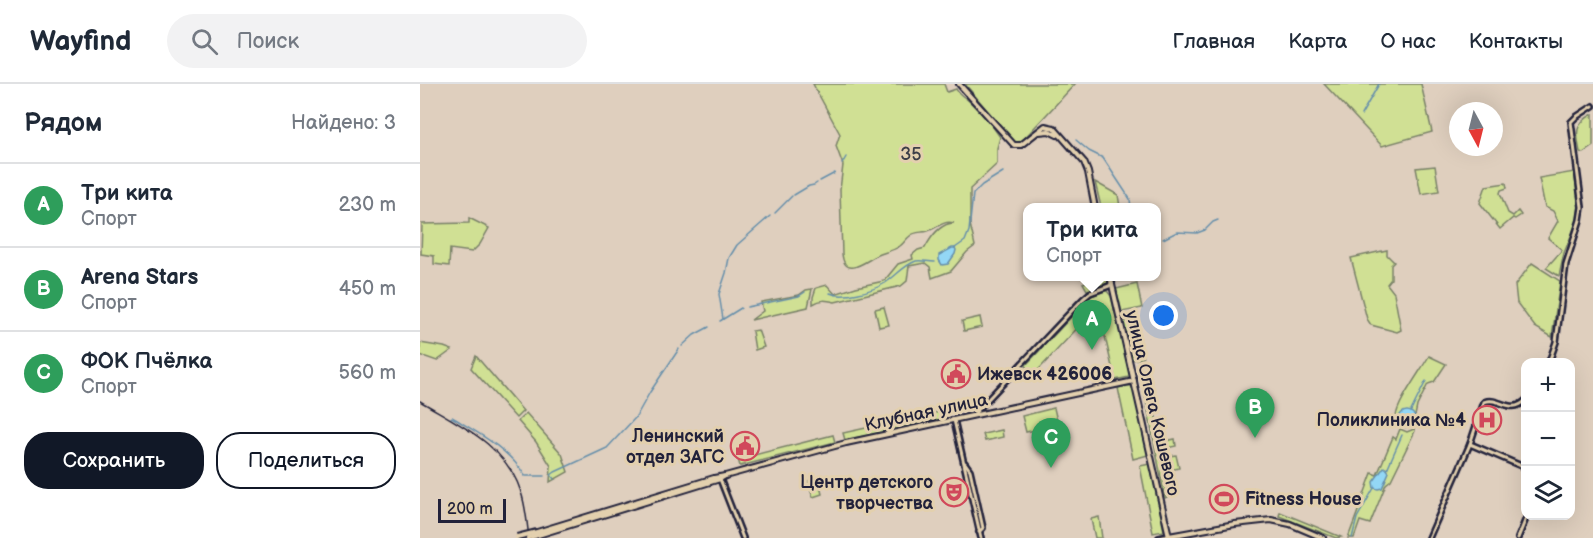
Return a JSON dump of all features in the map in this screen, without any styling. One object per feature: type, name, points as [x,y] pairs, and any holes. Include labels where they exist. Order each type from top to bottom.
[{"type":"main road","points":[[959,84],[1014,145],[1022,145],[1041,128],[1048,126],[1054,128],[1087,167],[1094,203]]},
{"type":"main road","name":"улица Олега Кошевого","points":[[1112,283],[1169,536]]},
{"type":"main road","name":"Клубная улица","points":[[537,534],[725,476],[846,443],[1134,381]]},
{"type":"main road","points":[[1169,536],[1271,520],[1290,524],[1323,538]]},
{"type":"main road","points":[[514,537],[537,534]]},
{"type":"main road","points":[[528,538],[537,534]]},
{"type":"street","points":[[1551,358],[1556,342],[1566,264],[1582,207],[1572,120],[1593,106]]},
{"type":"street","points":[[972,416],[1083,299],[1090,293],[1112,283]]},
{"type":"street","points":[[1104,288],[1114,293]]},
{"type":"street","points":[[1429,538],[1470,444],[1486,400],[1515,407],[1521,404]]},
{"type":"street","points":[[954,420],[964,462],[970,470],[983,528],[979,532],[981,538]]},
{"type":"street","points":[[1470,444],[1521,466]]},
{"type":"street","points":[[720,478],[743,538]]},
{"type":"street","points":[[1518,538],[1525,520]]},
{"type":"street","points":[[1159,538],[1169,536]]},
{"type":"green space","name":"35","points":[[813,84],[944,84],[947,92],[956,89],[968,100],[1000,137],[997,164],[970,189],[970,224],[975,246],[951,271],[932,278],[930,267],[925,263],[909,266],[907,281],[901,286],[835,302],[824,300],[813,304],[816,288],[827,285],[835,294],[884,281],[898,264],[913,259],[912,255],[925,248],[940,228],[954,223],[947,223],[928,231],[914,233],[895,249],[862,264],[847,266],[842,254],[840,190],[843,165],[836,146],[840,134]]},
{"type":"green space","points":[[965,84],[1075,84],[1020,143],[1015,143]]},
{"type":"green space","points":[[1324,84],[1421,84],[1432,132],[1382,146]]},
{"type":"green space","points":[[1593,114],[1593,146],[1583,153],[1580,152],[1578,139],[1579,125]]},
{"type":"green space","points":[[1435,166],[1439,191],[1421,194],[1416,168]]},
{"type":"green space","points":[[1574,172],[1579,206],[1577,221],[1564,253],[1559,276],[1546,268],[1562,250],[1548,238],[1558,221],[1553,211],[1545,207],[1539,178]]},
{"type":"green space","points":[[1095,182],[1118,195],[1119,203],[1100,203]]},
{"type":"green space","points":[[1506,183],[1507,188],[1501,190],[1500,193],[1508,213],[1513,216],[1518,211],[1521,215],[1513,218],[1500,229],[1480,203],[1486,186]]},
{"type":"green space","points":[[469,218],[489,228],[480,244],[472,252],[450,249],[449,266],[434,264],[434,256],[421,254],[422,224],[469,223]]},
{"type":"green space","points":[[1387,250],[1387,255],[1394,262],[1391,265],[1391,279],[1387,284],[1394,293],[1401,330],[1397,332],[1371,325],[1367,319],[1351,258]]},
{"type":"green space","points":[[1532,263],[1560,281],[1552,337],[1535,327],[1517,303],[1515,285]]},
{"type":"green space","points":[[1090,281],[1110,282],[1087,290],[1083,283]]},
{"type":"green space","points":[[1137,284],[1142,308],[1122,312],[1116,289]]},
{"type":"green space","points":[[812,289],[808,307],[751,320],[763,311],[761,302],[799,295]]},
{"type":"green space","points":[[1105,291],[1111,296],[1129,377],[1115,380],[1098,306],[1029,380],[1026,365],[1091,296]]},
{"type":"green space","points":[[884,307],[889,325],[879,327],[875,309]]},
{"type":"green space","points":[[980,317],[982,327],[964,331],[962,321]]},
{"type":"green space","points":[[1135,319],[1143,358],[1131,360],[1123,322]]},
{"type":"green space","points":[[758,330],[764,347],[755,350],[752,331]]},
{"type":"green space","points":[[420,343],[452,350],[437,361],[420,355]]},
{"type":"green space","points":[[476,356],[523,411],[516,418],[471,368]]},
{"type":"green space","points":[[1429,356],[1446,364],[1434,382],[1428,384],[1417,406],[1415,416],[1417,419],[1412,426],[1401,426],[1396,419],[1397,411]]},
{"type":"green space","points":[[1149,384],[1161,442],[1175,439],[1176,446],[1162,449],[1164,457],[1176,455],[1179,468],[1166,471],[1167,478],[1164,479],[1167,497],[1165,498],[1143,385]]},
{"type":"green space","points":[[1128,386],[1134,390],[1148,455],[1133,459],[1118,388]]},
{"type":"green space","points":[[1054,408],[1058,425],[1026,432],[1022,416]]},
{"type":"green space","points":[[944,411],[946,419],[845,440],[843,433]]},
{"type":"green space","points":[[526,413],[562,454],[568,472],[550,482],[551,466],[536,442],[518,421]]},
{"type":"green space","points":[[1400,429],[1407,432],[1414,429],[1415,431],[1391,480],[1386,484],[1370,524],[1360,521],[1354,538],[1348,538],[1372,473],[1377,475],[1393,437],[1396,439]]},
{"type":"green space","points":[[1002,430],[1003,437],[985,441],[983,434]]},
{"type":"green space","points":[[833,435],[835,442],[740,466],[738,459]]},
{"type":"green space","points":[[1150,464],[1164,531],[1153,533],[1140,466]]},
{"type":"green space","points":[[818,478],[822,494],[813,497],[808,481]]},
{"type":"green space","points":[[1280,512],[1341,537],[1336,538],[1279,516]]},
{"type":"green space","points":[[1099,517],[1102,538],[1095,538],[1091,519]]},
{"type":"water","points":[[952,248],[956,250],[955,254],[948,264],[942,265],[939,255]]},
{"type":"water","points":[[1407,411],[1413,413],[1415,419],[1413,425],[1407,427],[1401,425],[1399,419],[1401,413]]},
{"type":"water","points":[[1384,467],[1389,472],[1382,488],[1374,488],[1373,482]]},
{"type":"waterway","points":[[1361,115],[1379,84]]},
{"type":"waterway","points":[[1076,140],[1089,151],[1103,158],[1130,203]]},
{"type":"waterway","points":[[842,164],[846,157]]},
{"type":"waterway","points":[[955,248],[965,241],[969,231],[973,194],[982,185],[1003,172]]},
{"type":"waterway","points":[[820,181],[835,173]]},
{"type":"waterway","points":[[794,195],[817,183]]},
{"type":"waterway","points":[[775,213],[792,196]]},
{"type":"waterway","points":[[723,319],[719,294],[729,258],[737,245],[770,216]]},
{"type":"waterway","points":[[1163,239],[1177,232],[1197,233],[1218,220]]},
{"type":"waterway","points":[[830,293],[850,295],[866,291],[880,286],[916,261],[935,262]]},
{"type":"waterway","points":[[747,307],[799,296],[805,292]]},
{"type":"waterway","points":[[720,321],[741,308]]},
{"type":"waterway","points":[[682,346],[694,335],[709,327]]},
{"type":"waterway","points":[[554,479],[551,475],[555,472],[607,448],[636,417],[679,349]]},
{"type":"waterway","points":[[1411,411],[1426,381]]},
{"type":"waterway","points":[[451,418],[492,442],[518,466],[525,476],[544,476]]},
{"type":"waterway","points":[[1387,469],[1402,435]]},
{"type":"waterway","points":[[1352,538],[1357,518],[1374,488]]},
{"type":"railway","points":[[420,401],[466,428],[505,461],[521,492],[529,538]]},
{"type":"place","name":"Три кита","points":[[1092,350]]},
{"type":"place","name":"Ижевск 426006","points":[[956,374]]},
{"type":"place","name":"Поликлиника №4","points":[[1487,420]]},
{"type":"place","name":"Arena Stars","points":[[1255,438]]},
{"type":"place","name":"Ленинский отдел ЗАГС","points":[[745,446]]},
{"type":"place","name":"ФОК Пчёлка","points":[[1051,468]]},
{"type":"place","name":"Центр детского творчества","points":[[954,492]]},
{"type":"place","name":"Fitness House","points":[[1224,499]]}]
